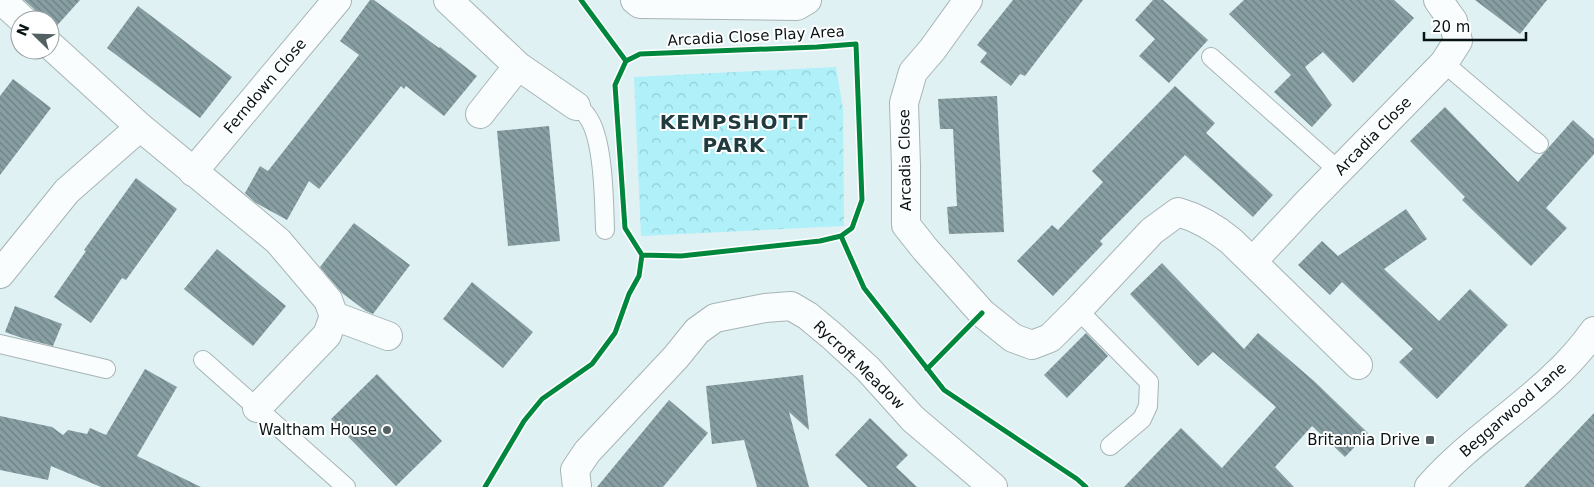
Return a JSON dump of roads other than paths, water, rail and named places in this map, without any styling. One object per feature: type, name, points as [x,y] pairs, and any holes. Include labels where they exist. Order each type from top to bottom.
[{"type":"street","points":[[1,0],[12,10]]},
{"type":"street","name":"Ferndown Close","points":[[193,172],[337,0]]},
{"type":"street","points":[[448,0],[518,66],[576,106]]},
{"type":"street","points":[[635,0],[640,4],[649,5],[788,6],[797,6],[807,0]]},
{"type":"street","name":"Arcadia Close","points":[[968,0],[932,50],[913,72],[904,103],[906,225],[982,313],[1013,338],[1032,346],[1050,338],[1152,231],[1178,212],[1195,217],[1214,227],[1253,261],[1358,365]]},
{"type":"street","name":"Arcadia Close","points":[[1253,261],[1444,64],[1458,41],[1453,21],[1438,0]]},
{"type":"street","points":[[60,54],[140,127],[278,241],[328,300],[334,316],[327,335],[257,408]]},
{"type":"street","points":[[480,114],[518,66]]},
{"type":"street","points":[[0,274],[67,191],[140,127]]},
{"type":"street","name":"Rycroft Meadow","points":[[577,487],[575,470],[587,452],[676,357],[697,331],[715,318],[765,308],[791,306],[808,316],[832,336],[868,369],[914,420],[992,487]]},
{"type":"street","points":[[334,316],[388,336]]},
{"type":"street","name":"Beggarwood Lane","points":[[1429,487],[1460,456],[1562,369],[1594,331]]},
{"type":"lane","points":[[1211,57],[1339,171]]},
{"type":"lane","points":[[1444,64],[1539,144]]},
{"type":"lane","points":[[576,106],[588,117],[594,130],[604,195],[604,230]]},
{"type":"lane","points":[[1078,310],[1149,382],[1148,406],[1142,419],[1110,446]]},
{"type":"lane","points":[[0,344],[106,369]]},
{"type":"lane","points":[[203,360],[346,487]]},
{"type":"place","name":"Waltham House","points":[[387,430]]},
{"type":"place","name":"Britannia Drive","points":[[1430,440]]},
{"type":"district","name":"KEMPSHOTT PARK","points":[[734,134]]}]
